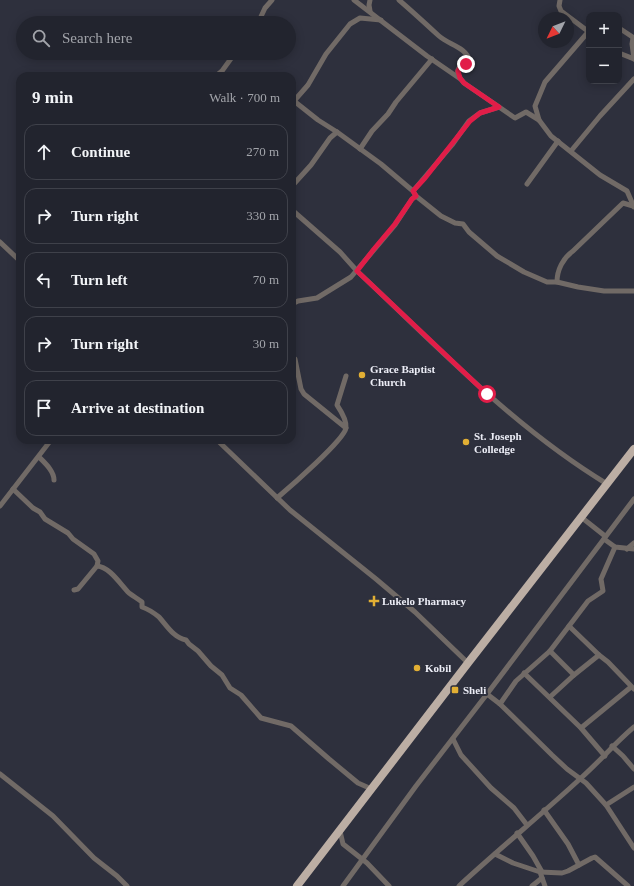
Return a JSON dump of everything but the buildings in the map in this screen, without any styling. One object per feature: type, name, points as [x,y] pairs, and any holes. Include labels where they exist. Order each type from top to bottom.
[{"type":"highway","points":[[297,886],[634,449]]},
{"type":"street","points":[[261,16],[265,8],[272,0]]},
{"type":"street","points":[[354,0],[432,59],[460,78],[477,93],[515,118],[526,112],[539,120]]},
{"type":"street","points":[[400,0],[438,35],[458,47],[470,59],[469,62],[458,71],[460,78]]},
{"type":"street","points":[[560,0],[559,6],[561,11],[586,30]]},
{"type":"street","points":[[370,11],[371,1]]},
{"type":"street","points":[[296,99],[308,85],[326,54],[350,24],[360,18],[381,20]]},
{"type":"street","points":[[622,30],[633,38],[632,44],[634,59],[622,54]]},
{"type":"street","points":[[586,35],[545,82],[535,106],[539,120],[548,133],[607,180],[627,191],[634,207]]},
{"type":"street","points":[[360,149],[372,131],[388,114],[396,102],[432,59]]},
{"type":"street","points":[[221,72],[230,60]]},
{"type":"street","points":[[571,151],[600,116],[634,79]]},
{"type":"street","points":[[296,104],[381,164],[413,191],[416,196],[441,216],[455,223],[463,224],[468,232],[480,242],[506,261],[534,277],[547,282],[557,282],[578,288],[604,291],[634,291]]},
{"type":"street","points":[[413,191],[470,121],[480,113],[499,107]]},
{"type":"street","points":[[296,182],[311,165],[330,138],[337,132]]},
{"type":"street","points":[[527,184],[558,141]]},
{"type":"street","points":[[296,302],[317,298],[346,281],[357,271],[395,224],[412,199],[416,196]]},
{"type":"street","points":[[557,282],[561,264],[568,255],[623,203],[634,207]]},
{"type":"street","points":[[296,214],[340,252],[357,271],[502,408],[576,465],[607,484]]},
{"type":"street","points":[[0,242],[16,257]]},
{"type":"street","points":[[296,364],[301,389],[304,394],[316,402],[346,428]]},
{"type":"street","points":[[277,498],[336,442],[346,428],[345,421],[337,405],[346,376]]},
{"type":"street","points":[[0,506],[48,444]]},
{"type":"street","points":[[221,444],[290,510],[415,612],[468,663]]},
{"type":"street","points":[[39,457],[50,468],[54,480]]},
{"type":"street","points":[[13,489],[33,508],[40,512],[45,519],[68,533],[73,539],[94,554],[98,561],[97,566],[78,589],[74,590]]},
{"type":"street","points":[[343,886],[416,786],[488,694],[634,499]]},
{"type":"street","points":[[581,517],[615,547],[634,549]]},
{"type":"street","points":[[627,549],[634,543]]},
{"type":"street","points":[[500,704],[516,681],[550,651],[588,601],[603,591],[601,579],[615,547]]},
{"type":"street","points":[[97,566],[103,566],[130,593],[142,602],[142,607],[158,617],[172,632],[186,640],[198,651],[210,666],[222,675],[230,688],[241,695],[261,718],[291,726],[358,783],[367,787]]},
{"type":"street","points":[[569,626],[608,662],[632,688],[581,728]]},
{"type":"street","points":[[550,651],[574,675]]},
{"type":"street","points":[[550,697],[599,655]]},
{"type":"street","points":[[524,673],[581,728],[605,756]]},
{"type":"street","points":[[488,694],[567,769],[586,783],[606,805],[634,848]]},
{"type":"street","points":[[459,886],[517,833],[581,779],[605,756],[612,746],[634,727]]},
{"type":"street","points":[[453,739],[461,755],[491,788],[514,808],[527,825]]},
{"type":"street","points":[[612,746],[634,769]]},
{"type":"street","points":[[0,774],[53,816],[90,855],[117,876],[127,886]]},
{"type":"street","points":[[606,805],[634,787]]},
{"type":"street","points":[[544,810],[568,844],[579,865]]},
{"type":"street","points":[[340,831],[343,844],[362,859],[389,886]]},
{"type":"street","points":[[517,833],[533,856],[541,872],[545,886]]},
{"type":"street","points":[[495,854],[512,863],[541,872],[562,873],[597,857],[628,886]]},
{"type":"street","points":[[532,886],[542,878]]},
{"type":"place","name":"Grace Baptist Church","points":[[362,375]]},
{"type":"place","name":"St. Joseph Colledge","points":[[466,442]]},
{"type":"place","name":"Lukelo Pharmacy","points":[[374,601]]},
{"type":"place","name":"Kobil","points":[[417,668]]},
{"type":"place","name":"Sheli","points":[[455,690]]},
{"type":"route","points":[[466,64],[462,65],[458,71],[458,75],[461,80],[477,93],[499,107],[480,113],[462,130],[452,145],[413,191],[416,196],[412,199],[395,224],[357,271],[487,394]]}]
